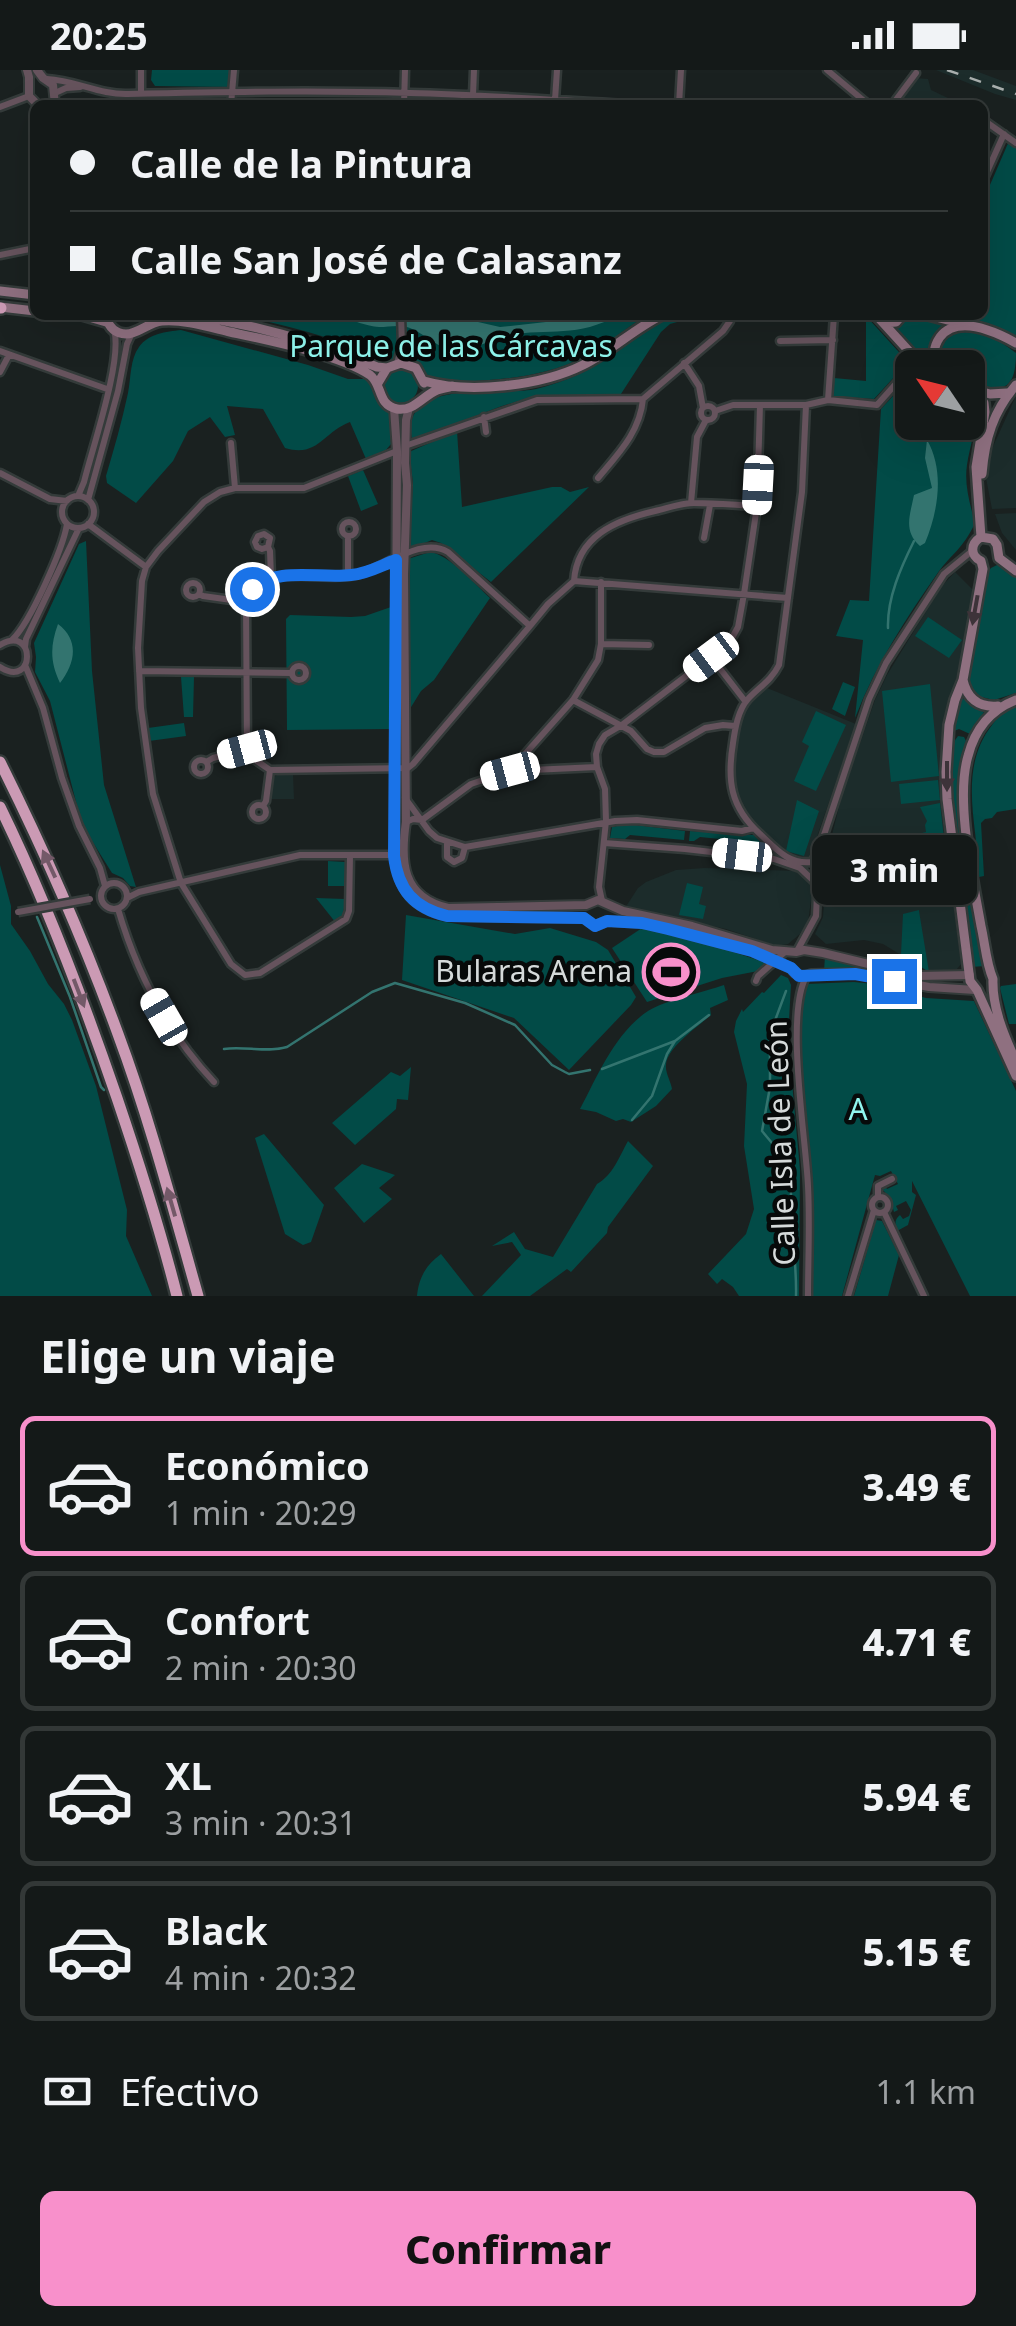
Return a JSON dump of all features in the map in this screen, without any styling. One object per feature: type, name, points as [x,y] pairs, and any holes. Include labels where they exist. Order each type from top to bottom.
[{"type":"highway","points":[[0,762],[69,909],[119,1035],[156,1146],[198,1296]]},
{"type":"highway","points":[[0,807],[48,911],[99,1045],[177,1296]]},
{"type":"main road","points":[[0,291],[30,294]]},
{"type":"main road","points":[[0,308],[30,311]]},
{"type":"main road","points":[[137,330],[144,320]]},
{"type":"main road","points":[[218,320],[308,342],[377,367],[410,365],[424,380],[420,399]]},
{"type":"main road","points":[[424,380],[452,386],[514,385],[558,376],[586,364],[654,320]]},
{"type":"main road","points":[[881,320],[909,350]]},
{"type":"main road","points":[[884,323],[898,320]]},
{"type":"main road","points":[[954,320],[1015,342]]},
{"type":"main road","points":[[108,322],[120,333],[164,321],[200,326],[264,339],[339,361],[364,372],[378,384],[380,396],[394,408],[409,408],[436,390],[452,386]]},
{"type":"main road","points":[[934,350],[941,336],[955,326],[971,326]]},
{"type":"main road","points":[[378,384],[392,366]]},
{"type":"main road","points":[[983,537],[982,469],[988,434],[994,416],[1016,385]]},
{"type":"main road","points":[[985,393],[1007,394]]},
{"type":"main road","points":[[979,440],[976,467],[983,537]]},
{"type":"main road","points":[[983,537],[974,542],[976,558],[991,561],[997,553]]},
{"type":"main road","points":[[983,537],[996,542],[997,553],[1016,571]]},
{"type":"main road","points":[[981,561],[983,570],[967,660],[950,724],[946,785],[971,984],[1016,1076]]},
{"type":"main road","points":[[963,680],[965,690],[975,702],[1000,706]]},
{"type":"main road","points":[[1016,700],[1000,706],[979,729],[965,773],[974,888],[1000,1023],[1016,1061]]},
{"type":"main road","points":[[970,975],[980,968],[990,972]]},
{"type":"main road","points":[[976,990],[986,990],[992,984]]},
{"type":"street","points":[[27,70],[29,96]]},
{"type":"street","points":[[141,70],[141,93]]},
{"type":"street","points":[[231,100],[234,70]]},
{"type":"street","points":[[404,100],[405,70]]},
{"type":"street","points":[[473,95],[474,70]]},
{"type":"street","points":[[42,76],[53,85],[55,98],[73,87],[108,93],[405,92],[555,100],[557,70]]},
{"type":"street","points":[[679,100],[681,70]]},
{"type":"street","points":[[827,70],[864,100]]},
{"type":"street","points":[[896,100],[916,73]]},
{"type":"street","points":[[30,85],[42,76],[86,88]]},
{"type":"street","points":[[29,96],[34,100]]},
{"type":"street","points":[[0,107],[29,96]]},
{"type":"street","points":[[988,123],[1016,143]]},
{"type":"street","points":[[988,170],[1004,134]]},
{"type":"street","points":[[0,255],[30,249]]},
{"type":"street","points":[[401,320],[402,346],[410,365]]},
{"type":"street","points":[[350,856],[346,919],[260,973],[245,974],[231,964],[181,883],[153,794],[141,708],[138,648],[146,567],[204,502],[220,492],[235,488],[304,488],[537,400],[643,400],[723,331],[730,320]]},
{"type":"street","points":[[828,400],[834,320]]},
{"type":"street","points":[[0,474],[50,498],[67,501],[78,496],[117,342],[108,322]]},
{"type":"street","points":[[88,500],[127,344],[137,330]]},
{"type":"street","points":[[780,341],[833,340]]},
{"type":"street","points":[[392,366],[402,346]]},
{"type":"street","points":[[0,351],[108,389]]},
{"type":"street","points":[[0,372],[10,355]]},
{"type":"street","points":[[684,363],[699,386],[703,408],[700,414],[706,420]]},
{"type":"street","points":[[714,411],[733,405],[828,400],[877,405],[895,385]]},
{"type":"street","points":[[598,478],[630,440],[643,400]]},
{"type":"street","points":[[806,404],[802,492],[778,665],[770,680],[745,701],[736,726],[729,778],[740,812],[753,828],[790,859],[812,862]]},
{"type":"street","points":[[597,903],[606,822],[605,790],[597,767],[598,744],[711,657],[738,627],[757,506],[760,405]]},
{"type":"street","points":[[703,408],[710,406],[714,411],[714,418],[706,420]]},
{"type":"street","points":[[394,408],[401,449]]},
{"type":"street","points":[[409,408],[401,449],[399,855],[417,893],[432,904],[448,908],[597,903],[772,950],[804,950],[813,966]]},
{"type":"street","points":[[484,417],[486,432]]},
{"type":"street","points":[[691,503],[698,438],[706,420]]},
{"type":"street","points":[[231,443],[235,488]]},
{"type":"street","points":[[16,672],[28,659],[25,647],[29,632],[79,528],[92,520],[94,510],[88,500],[78,496]]},
{"type":"street","points":[[5,641],[22,628],[63,539],[67,524],[50,498]]},
{"type":"street","points":[[62,512],[67,501]]},
{"type":"street","points":[[574,581],[580,554],[603,530],[628,517],[691,503],[757,506]]},
{"type":"street","points":[[704,538],[710,505]]},
{"type":"street","points":[[67,524],[79,528]]},
{"type":"street","points":[[88,524],[146,567]]},
{"type":"street","points":[[348,536],[348,576]]},
{"type":"street","points":[[530,626],[438,546],[360,574],[271,577],[252,589],[246,602],[247,749],[270,770],[400,769],[413,764],[530,626],[548,604],[574,581],[788,598]]},
{"type":"street","points":[[268,547],[271,577]]},
{"type":"street","points":[[807,874],[820,850],[879,676],[944,574],[972,550]]},
{"type":"street","points":[[510,771],[572,700],[598,660],[601,582]]},
{"type":"street","points":[[200,594],[246,602]]},
{"type":"street","points":[[5,641],[25,647]]},
{"type":"street","points":[[601,644],[649,645]]},
{"type":"street","points":[[711,657],[745,701]]},
{"type":"street","points":[[25,665],[44,708],[79,826],[110,884],[126,894],[300,856],[399,855]]},
{"type":"street","points":[[0,667],[16,672],[32,686]]},
{"type":"street","points":[[140,672],[292,672]]},
{"type":"street","points":[[572,700],[622,725],[654,752],[664,752],[705,728],[736,726]]},
{"type":"street","points":[[206,762],[247,749]]},
{"type":"street","points":[[406,822],[422,820],[471,784],[510,771],[597,767]]},
{"type":"street","points":[[400,769],[406,822],[396,870],[411,899],[431,912],[447,916],[584,918],[595,926],[607,921],[642,923],[752,951],[786,966],[813,966],[929,987],[976,990]]},
{"type":"street","points":[[263,806],[270,770]]},
{"type":"street","points":[[404,797],[430,831],[465,847],[606,822],[638,820],[742,831],[753,828]]},
{"type":"street","points":[[448,842],[447,857],[454,862],[462,858],[465,847]]},
{"type":"street","points":[[604,843],[789,863],[819,886]]},
{"type":"street","points":[[786,966],[816,916],[820,850]]},
{"type":"street","points":[[18,912],[101,897],[110,884]]},
{"type":"street","points":[[126,894],[118,908],[150,993],[186,1049],[214,1082]]},
{"type":"street","points":[[101,897],[106,907],[118,908]]},
{"type":"street","points":[[584,918],[583,911],[597,903]]},
{"type":"street","points":[[597,903],[610,914],[607,921]]},
{"type":"street","points":[[786,966],[793,951]]},
{"type":"street","points":[[813,966],[823,953],[918,976],[970,975]]},
{"type":"street","name":"Calle Isla de León","points":[[786,966],[800,989]]},
{"type":"street","name":"Calle Isla de León","points":[[808,1296],[808,1187],[798,1064],[800,989],[813,966]]},
{"type":"street","points":[[848,1296],[878,1186],[892,1179]]},
{"type":"street","points":[[878,1197],[886,1198],[884,1212]]},
{"type":"street","points":[[874,1210],[884,1212]]},
{"type":"street","points":[[884,1212],[924,1296]]},
{"type":"shaded area","points":[[936,70],[973,70],[1016,86],[1016,100],[995,94]]},
{"type":"shaded area","points":[[915,78],[928,79],[931,90],[952,100],[899,100]]},
{"type":"shaded area","points":[[353,320],[475,320],[500,327],[550,320],[607,320],[575,330],[504,336],[459,350],[445,348],[406,327]]},
{"type":"shaded area","points":[[1016,396],[1016,508],[992,509],[986,478],[990,453]]},
{"type":"shaded area","points":[[927,440],[936,465],[938,492],[930,531],[920,546],[911,535],[909,522],[914,495],[932,488],[925,458]]},
{"type":"shaded area","points":[[1016,513],[1016,550],[1002,533],[995,514]]},
{"type":"shaded area","points":[[955,572],[975,592],[961,664],[945,713],[941,754],[941,804],[961,964],[957,969],[929,972],[883,944],[864,940],[826,944],[815,934],[823,917],[828,851],[842,795],[875,700],[942,586]]},
{"type":"shaded area","points":[[58,624],[70,638],[73,652],[60,683],[52,654]]},
{"type":"shaded area","points":[[767,688],[856,724],[811,854],[802,861],[785,853],[757,827],[742,808],[733,778],[738,732],[748,703]]},
{"type":"shaded area","points":[[293,774],[294,799],[271,799],[274,777]]},
{"type":"shaded area","points":[[676,870],[797,871],[813,886],[808,922],[788,944],[777,946],[726,929],[625,908],[646,882]]},
{"type":"green space","points":[[152,70],[230,70],[228,87],[155,86]]},
{"type":"green space","points":[[1009,141],[1016,148],[1016,339],[958,320],[988,320],[988,189]]},
{"type":"green space","name":"Parque de las Cárcavas","points":[[257,320],[640,320],[582,358],[545,372],[428,383],[413,361],[387,363],[350,346]]},
{"type":"green space","points":[[684,320],[661,332],[619,397],[535,396],[412,439],[412,419],[421,406],[436,398],[546,386],[595,366],[661,321]]},
{"type":"green space","points":[[866,320],[897,350],[895,376],[874,399],[832,396],[834,378],[866,381]]},
{"type":"green space","points":[[901,320],[934,320],[950,325],[939,332],[931,350],[911,350],[891,327]]},
{"type":"green space","points":[[965,329],[994,337],[1016,353],[1010,382],[998,388],[985,387],[985,350],[940,350],[952,334]]},
{"type":"green space","points":[[181,330],[348,379],[364,379],[376,386],[383,406],[389,411],[391,444],[366,459],[350,422],[313,447],[285,448],[263,409],[227,406],[235,435],[225,437],[210,417],[188,431],[173,461],[136,503],[107,483],[106,476],[126,403],[132,363],[139,347],[148,339]]},
{"type":"green space","points":[[401,369],[413,374],[418,386],[413,398],[401,403],[389,398],[384,386],[389,374]]},
{"type":"green space","points":[[895,394],[895,440],[972,440],[966,472],[975,523],[903,625],[855,718],[863,640],[836,636],[850,600],[869,601],[881,409]]},
{"type":"green space","points":[[457,431],[462,507],[552,487],[570,492],[589,487],[491,582],[441,543],[432,540],[409,546],[413,483],[409,452]]},
{"type":"green space","points":[[363,470],[378,504],[361,511],[348,476]]},
{"type":"green space","points":[[86,541],[92,671],[104,785],[136,887],[112,873],[82,825],[50,701],[35,672],[34,643],[79,544]]},
{"type":"green space","points":[[430,552],[454,564],[490,598],[408,712],[408,559]]},
{"type":"green space","points":[[999,564],[1016,575],[1016,693],[994,700],[977,696],[969,683],[985,575]]},
{"type":"green space","points":[[391,607],[390,729],[287,730],[286,619],[290,615],[365,616]]},
{"type":"green space","points":[[928,617],[962,640],[949,658],[915,636]]},
{"type":"green space","points":[[181,677],[194,677],[193,717],[184,717]]},
{"type":"green space","points":[[843,682],[855,687],[845,716],[832,709]]},
{"type":"green space","points":[[930,684],[939,776],[891,782],[882,691]]},
{"type":"green space","points":[[960,699],[984,712],[970,734],[954,731]]},
{"type":"green space","points":[[1016,706],[1016,809],[997,812],[981,823],[984,876],[979,877],[972,799],[975,761],[981,742],[995,721]]},
{"type":"green space","points":[[816,711],[846,725],[816,791],[794,781],[809,746],[802,742]]},
{"type":"green space","points":[[184,723],[186,736],[149,741],[148,728]]},
{"type":"green space","points":[[958,736],[966,741],[962,765],[985,966],[971,967],[951,796],[951,746]]},
{"type":"green space","points":[[938,780],[940,800],[901,804],[899,784]]},
{"type":"green space","points":[[797,800],[819,811],[804,856],[786,851]]},
{"type":"green space","points":[[940,803],[945,847],[924,851],[922,833],[926,832],[927,821],[920,807]]},
{"type":"green space","points":[[627,824],[685,831],[684,840],[630,835],[625,839],[610,838],[612,827]]},
{"type":"green space","points":[[690,831],[754,835],[771,852],[743,849],[749,842],[700,837],[689,841]]},
{"type":"green space","points":[[328,861],[345,862],[346,886],[328,886]]},
{"type":"green space","points":[[0,865],[11,906],[11,924],[64,1004],[96,1086],[127,1210],[126,1236],[152,1296],[0,1296]]},
{"type":"green space","points":[[687,883],[703,887],[699,904],[706,906],[703,919],[679,915]]},
{"type":"green space","points":[[316,898],[345,899],[343,917],[336,923]]},
{"type":"green space","points":[[919,910],[929,972],[901,954],[903,914]]},
{"type":"green space","points":[[406,915],[515,934],[550,928],[596,942],[608,950],[636,997],[569,1070],[514,1018],[402,980]]},
{"type":"green space","points":[[642,928],[767,963],[758,971],[647,1002],[612,948]]},
{"type":"green space","points":[[825,956],[894,974],[893,977],[824,971]]},
{"type":"green space","name":"A","points":[[781,975],[791,985],[788,1038],[800,1170],[799,1296],[739,1296],[722,1279],[717,1284],[708,1274],[746,1234],[754,1209],[744,1146],[747,1084],[734,1032],[742,1009],[743,1012]]},
{"type":"green space","points":[[854,982],[926,998],[974,1001],[1016,1091],[1016,1296],[970,1296],[912,1181],[912,1192],[916,1195],[908,1225],[897,1231],[897,1219],[900,1215],[903,1219],[909,1216],[911,1210],[906,1201],[896,1206],[898,1210],[894,1212],[882,1189],[898,1184],[891,1171],[875,1175],[842,1296],[813,1296],[811,1181],[801,1049],[803,989],[807,984]]},
{"type":"green space","points":[[1016,984],[1016,1024],[1009,1024],[1000,988]]},
{"type":"green space","points":[[724,985],[728,1000],[710,1008],[711,1015],[668,1058],[666,1068],[672,1089],[656,1106],[631,1122],[580,1109],[608,1056],[636,1020],[665,1003]]},
{"type":"green space","points":[[411,1067],[408,1100],[397,1099],[396,1109],[355,1145],[332,1123],[391,1072],[400,1076]]},
{"type":"green space","points":[[264,1134],[324,1205],[311,1242],[303,1245],[285,1234],[255,1138]]},
{"type":"green space","points":[[628,1141],[653,1166],[607,1233],[571,1272],[567,1269],[530,1296],[482,1296],[521,1255],[512,1242],[492,1246],[514,1232],[525,1249],[553,1257]]},
{"type":"green space","points":[[362,1164],[395,1175],[379,1188],[392,1199],[364,1223],[334,1188]]},
{"type":"green space","points":[[876,1220],[882,1221],[899,1255],[888,1296],[854,1296]]},
{"type":"green space","points":[[441,1254],[474,1296],[417,1296],[424,1272]]},
{"type":"waterway","points":[[888,628],[892,594],[914,541]]},
{"type":"waterway","points":[[37,917],[104,1090]]},
{"type":"waterway","points":[[224,1049],[287,1047],[372,992],[395,983],[465,1003],[515,1025],[552,1065],[569,1074],[590,1070]]},
{"type":"waterway","points":[[786,991],[770,1034],[770,1087],[762,1131],[772,1143],[790,1152],[796,1296]]},
{"type":"waterway","points":[[632,1120],[652,1096],[675,1041],[709,1015]]},
{"type":"waterway","points":[[602,1069],[675,1041]]},
{"type":"railway","points":[[947,70],[1016,94]]},
{"type":"place","name":"Bularas Arena","points":[[671,972]]},
{"type":"route","points":[[252,589],[271,577],[348,576],[396,560],[394,856],[402,886],[411,899],[431,912],[447,916],[584,918],[595,926],[607,921],[642,923],[752,951],[791,968],[799,976],[855,974],[894,981]]}]
